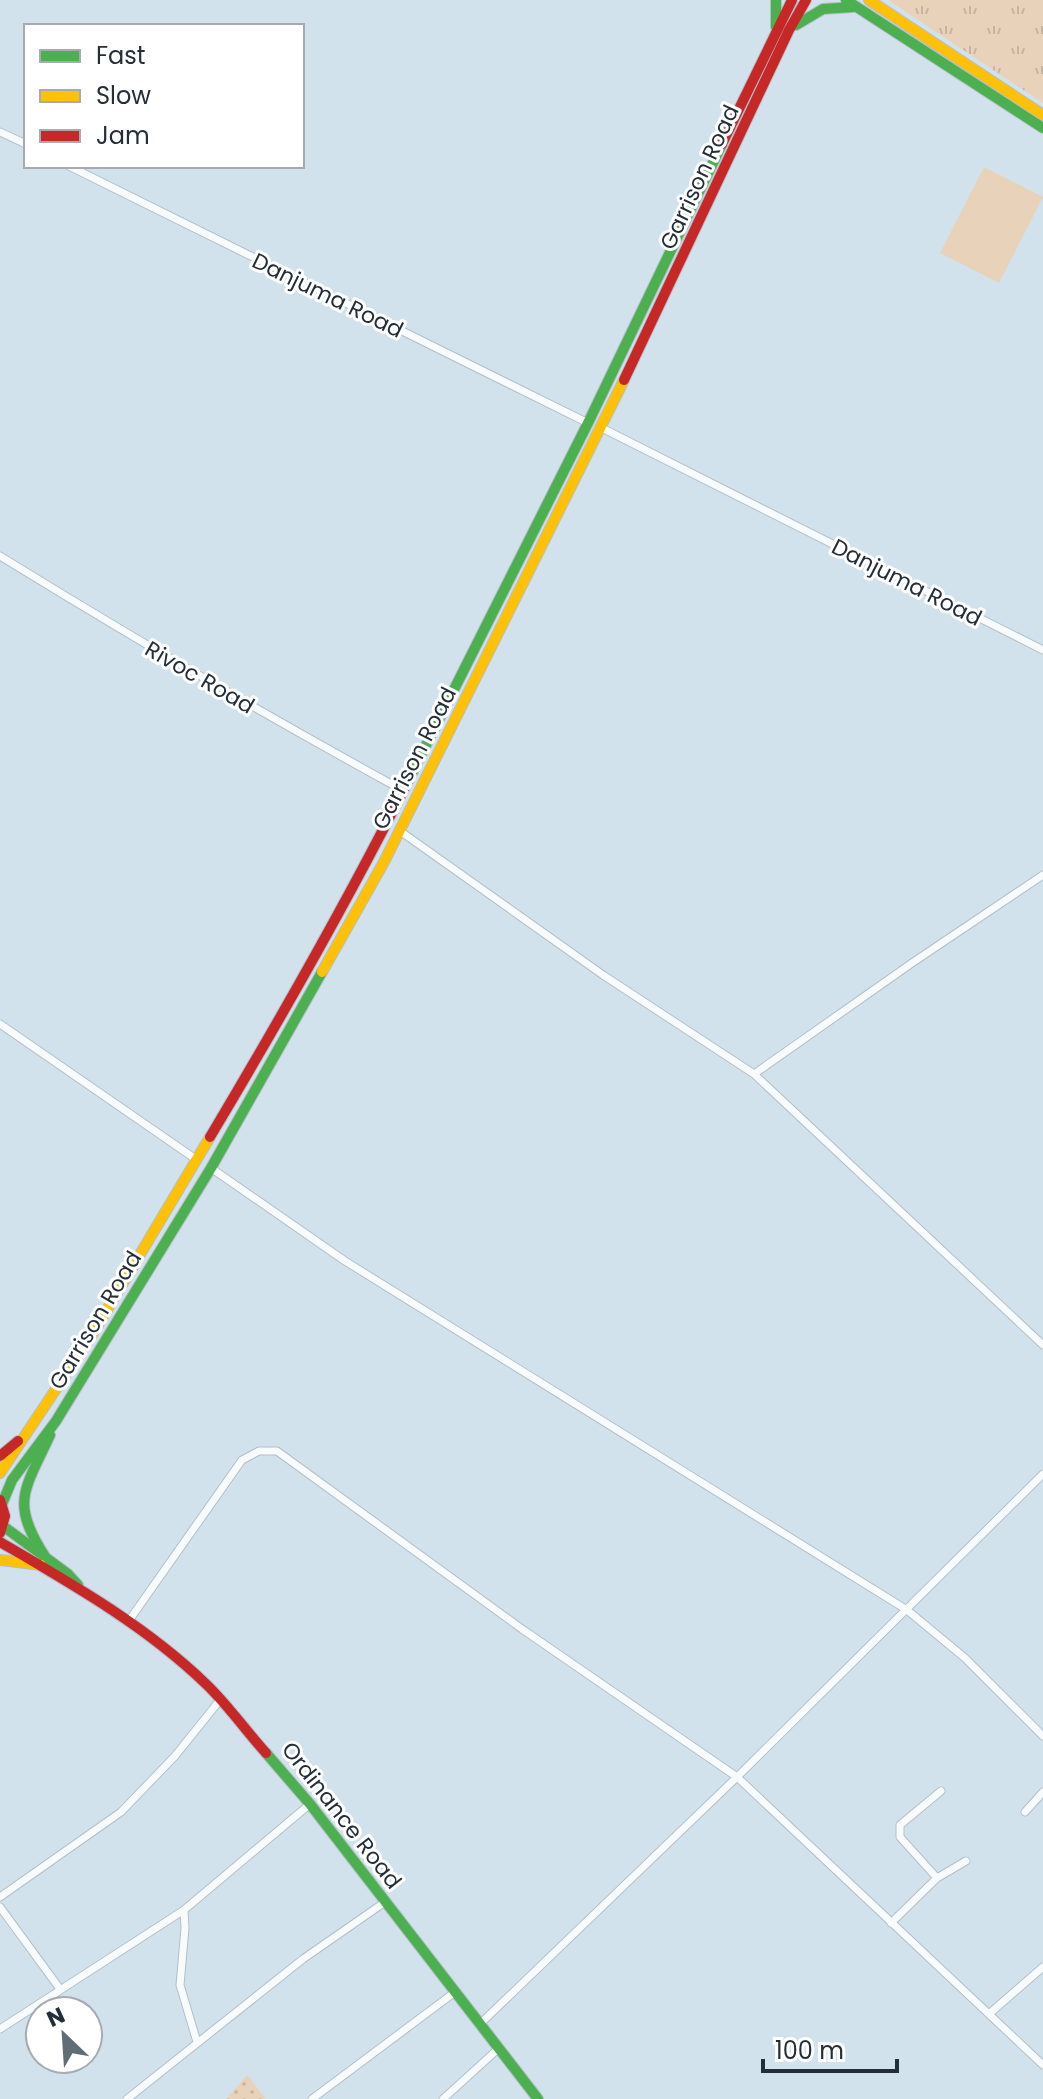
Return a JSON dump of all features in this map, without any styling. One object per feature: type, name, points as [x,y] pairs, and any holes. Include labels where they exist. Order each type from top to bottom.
[{"type":"main road","points":[[775,34],[776,0]]},
{"type":"main road","name":"Garrison Road","points":[[0,1473],[33,1427],[197,1160],[331,929],[404,791],[588,423],[792,0]]},
{"type":"main road","name":"Garrison Road","points":[[1,1502],[12,1480],[56,1421],[211,1168],[400,831],[659,309],[789,30],[806,0]]},
{"type":"main road","points":[[846,0],[1043,128]]},
{"type":"main road","points":[[875,3],[1043,115]]},
{"type":"main road","points":[[789,30],[823,9],[833,6],[857,7]]},
{"type":"main road","points":[[0,1560],[43,1562],[22,1514],[22,1499],[56,1421]]},
{"type":"main road","points":[[0,1456],[33,1427]]},
{"type":"main road","points":[[1,1502],[5,1513],[2,1530]]},
{"type":"main road","name":"Ordinance Road","points":[[2,1530],[190,1670],[220,1700],[310,1804],[538,2099]]},
{"type":"main road","name":"Ordinance Road","points":[[0,1542],[43,1562]]},
{"type":"street","points":[[0,132],[24,143]]},
{"type":"street","name":"Danjuma Road","points":[[73,168],[588,423]]},
{"type":"street","name":"Danjuma Road","points":[[600,427],[1043,650]]},
{"type":"street","name":"Rivoc Road","points":[[0,556],[235,698],[404,791]]},
{"type":"street","points":[[400,831],[603,975],[754,1074],[1043,1345]]},
{"type":"street","points":[[754,1074],[1043,875]]},
{"type":"street","points":[[0,1024],[197,1160]]},
{"type":"street","points":[[211,1168],[345,1261],[907,1610],[965,1658],[1043,1736]]},
{"type":"street","points":[[128,1622],[242,1460],[259,1451],[277,1451],[522,1629],[737,1777],[1043,2065]]},
{"type":"street","points":[[479,2025],[737,1777],[1043,1474]]},
{"type":"street","points":[[0,1897],[121,1812],[175,1756],[220,1700]]},
{"type":"street","points":[[937,1878],[900,1837],[899,1832],[900,1825],[941,1791]]},
{"type":"street","points":[[1025,1812],[1043,1792]]},
{"type":"street","points":[[0,2029],[184,1910],[310,1804]]},
{"type":"street","points":[[891,1923],[937,1878],[966,1861]]},
{"type":"street","points":[[127,2099],[303,1959],[385,1902]]},
{"type":"street","points":[[0,1907],[60,1989]]},
{"type":"street","points":[[184,1910],[180,1985],[197,2042]]},
{"type":"street","points":[[989,2014],[1043,1967]]},
{"type":"street","points":[[312,2099],[455,1992]]},
{"type":"street","points":[[443,2099],[498,2049]]},
{"type":"green space","points":[[888,0],[1043,0],[1043,103]]},
{"type":"green space","points":[[984,167],[1043,197],[999,283],[940,253]]},
{"type":"green space","points":[[247,2075],[266,2099],[226,2099]]},
{"type":"traffic: fast","points":[[776,0],[776,27]]},
{"type":"traffic: fast","points":[[846,0],[1043,128]]},
{"type":"traffic: fast","points":[[796,25],[823,9],[853,7]]},
{"type":"traffic: fast","points":[[411,775],[588,423],[722,144]]},
{"type":"traffic: fast","points":[[2,1504],[12,1480],[56,1421],[211,1168],[322,972]]},
{"type":"traffic: fast","points":[[46,1558],[24,1509],[28,1483],[50,1435]]},
{"type":"traffic: fast","points":[[3,1526],[68,1574],[78,1585]]},
{"type":"traffic: fast","points":[[266,1753],[310,1804],[538,2099]]},
{"type":"traffic: slow","points":[[869,0],[1043,115]]},
{"type":"traffic: slow","points":[[322,972],[384,862],[624,380]]},
{"type":"traffic: slow","points":[[0,1473],[92,1335],[210,1137]]},
{"type":"traffic: slow","points":[[0,1560],[41,1565]]},
{"type":"traffic: jam","points":[[722,144],[792,0]]},
{"type":"traffic: jam","points":[[624,380],[806,0]]},
{"type":"traffic: jam","points":[[210,1137],[314,958],[411,775]]},
{"type":"traffic: jam","points":[[0,1456],[18,1441]]},
{"type":"traffic: jam","points":[[0,1500],[5,1516],[0,1533]]},
{"type":"traffic: jam","points":[[0,1542],[108,1607],[159,1643],[214,1692],[266,1753]]}]
